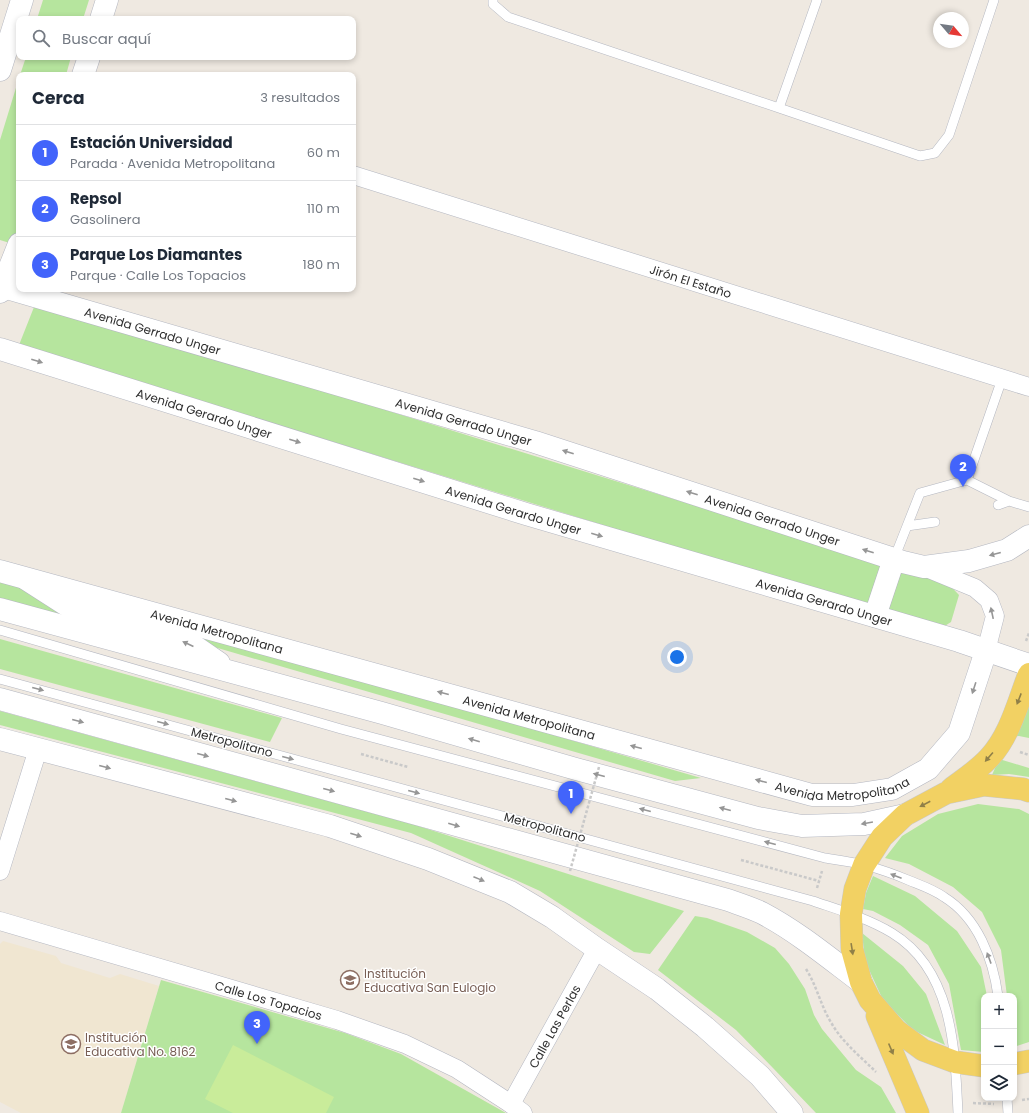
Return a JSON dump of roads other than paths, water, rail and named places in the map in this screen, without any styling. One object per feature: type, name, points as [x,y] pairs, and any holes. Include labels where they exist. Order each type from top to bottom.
[{"type":"main road","points":[[17,16],[22,0]]},
{"type":"main road","points":[[103,16],[107,0]]},
{"type":"main road","points":[[0,70],[16,19]]},
{"type":"main road","points":[[84,72],[88,60]]},
{"type":"main road","points":[[1,288],[16,251]]},
{"type":"main road","name":"Avenida Gerrado Unger","points":[[1,288],[535,442],[894,559],[924,567],[969,561],[1008,550],[1029,536]]},
{"type":"main road","name":"Avenida Gerardo Unger","points":[[0,349],[526,514],[959,641],[1029,664]]},
{"type":"main road","points":[[875,616],[894,559]]},
{"type":"main road","name":"Avenida Metropolitana","points":[[0,571],[812,795],[853,795],[892,789],[928,769],[959,733],[986,650]]},
{"type":"main road","points":[[26,578],[68,606],[190,643],[233,673]]},
{"type":"main road","points":[[0,609],[382,713],[758,818],[802,826],[864,824],[905,815]]},
{"type":"main road","points":[[918,1113],[865,991],[852,949],[851,914],[855,889],[864,865],[882,837],[905,815],[946,793],[981,766],[990,757],[1010,724],[1029,674]]},
{"type":"main road","points":[[0,700],[728,900],[761,912],[802,937],[865,991],[896,1030],[923,1050],[955,1062],[981,1066]]},
{"type":"main road","points":[[0,739],[330,826],[428,858],[510,892],[552,917],[657,989],[705,1027],[760,1076],[792,1113]]},
{"type":"main road","points":[[946,793],[984,786],[1023,789],[1029,791]]},
{"type":"main road","points":[[1017,1063],[1029,1061]]},
{"type":"street","name":"Jirón El Estaño","points":[[356,176],[1029,387]]},
{"type":"street","name":"Avenida Gerrado Unger","points":[[924,567],[974,588],[989,600],[994,616],[986,650]]},
{"type":"street","points":[[0,871],[38,749]]},
{"type":"street","name":"Calle Los Topacios","points":[[0,921],[337,1020],[412,1047],[457,1069],[517,1108]]},
{"type":"street","name":"Calle Las Perlas","points":[[517,1108],[597,949]]},
{"type":"lane","points":[[493,0],[493,4],[508,17],[920,156],[935,153],[948,135],[994,0]]},
{"type":"lane","points":[[779,108],[817,0]]},
{"type":"lane","points":[[967,480],[1002,379]]},
{"type":"lane","points":[[894,559],[920,493],[967,480],[1009,501],[1029,507]]},
{"type":"lane","points":[[998,505],[1009,501]]},
{"type":"lane","points":[[907,526],[935,522]]},
{"type":"lane","points":[[0,630],[341,729],[825,858],[864,865],[926,887],[945,897],[963,913],[978,932],[993,968],[997,993]]},
{"type":"lane","name":"Metropolitano","points":[[0,679],[813,901],[871,922],[905,942],[919,954],[931,972],[943,999],[950,1025],[955,1062],[958,1113]]},
{"type":"lane","points":[[1007,1101],[1008,1113]]},
{"type":"place","name":"Repsol","points":[[963,487]]},
{"type":"place","name":"Estación Universidad","points":[[571,814]]},
{"type":"place","name":"Institución Educativa San Eulogio","points":[[350,980]]},
{"type":"place","name":"Institución Educativa No. 8162","points":[[71,1044]]},
{"type":"place","name":"Parque Los Diamantes","points":[[257,1044]]}]
